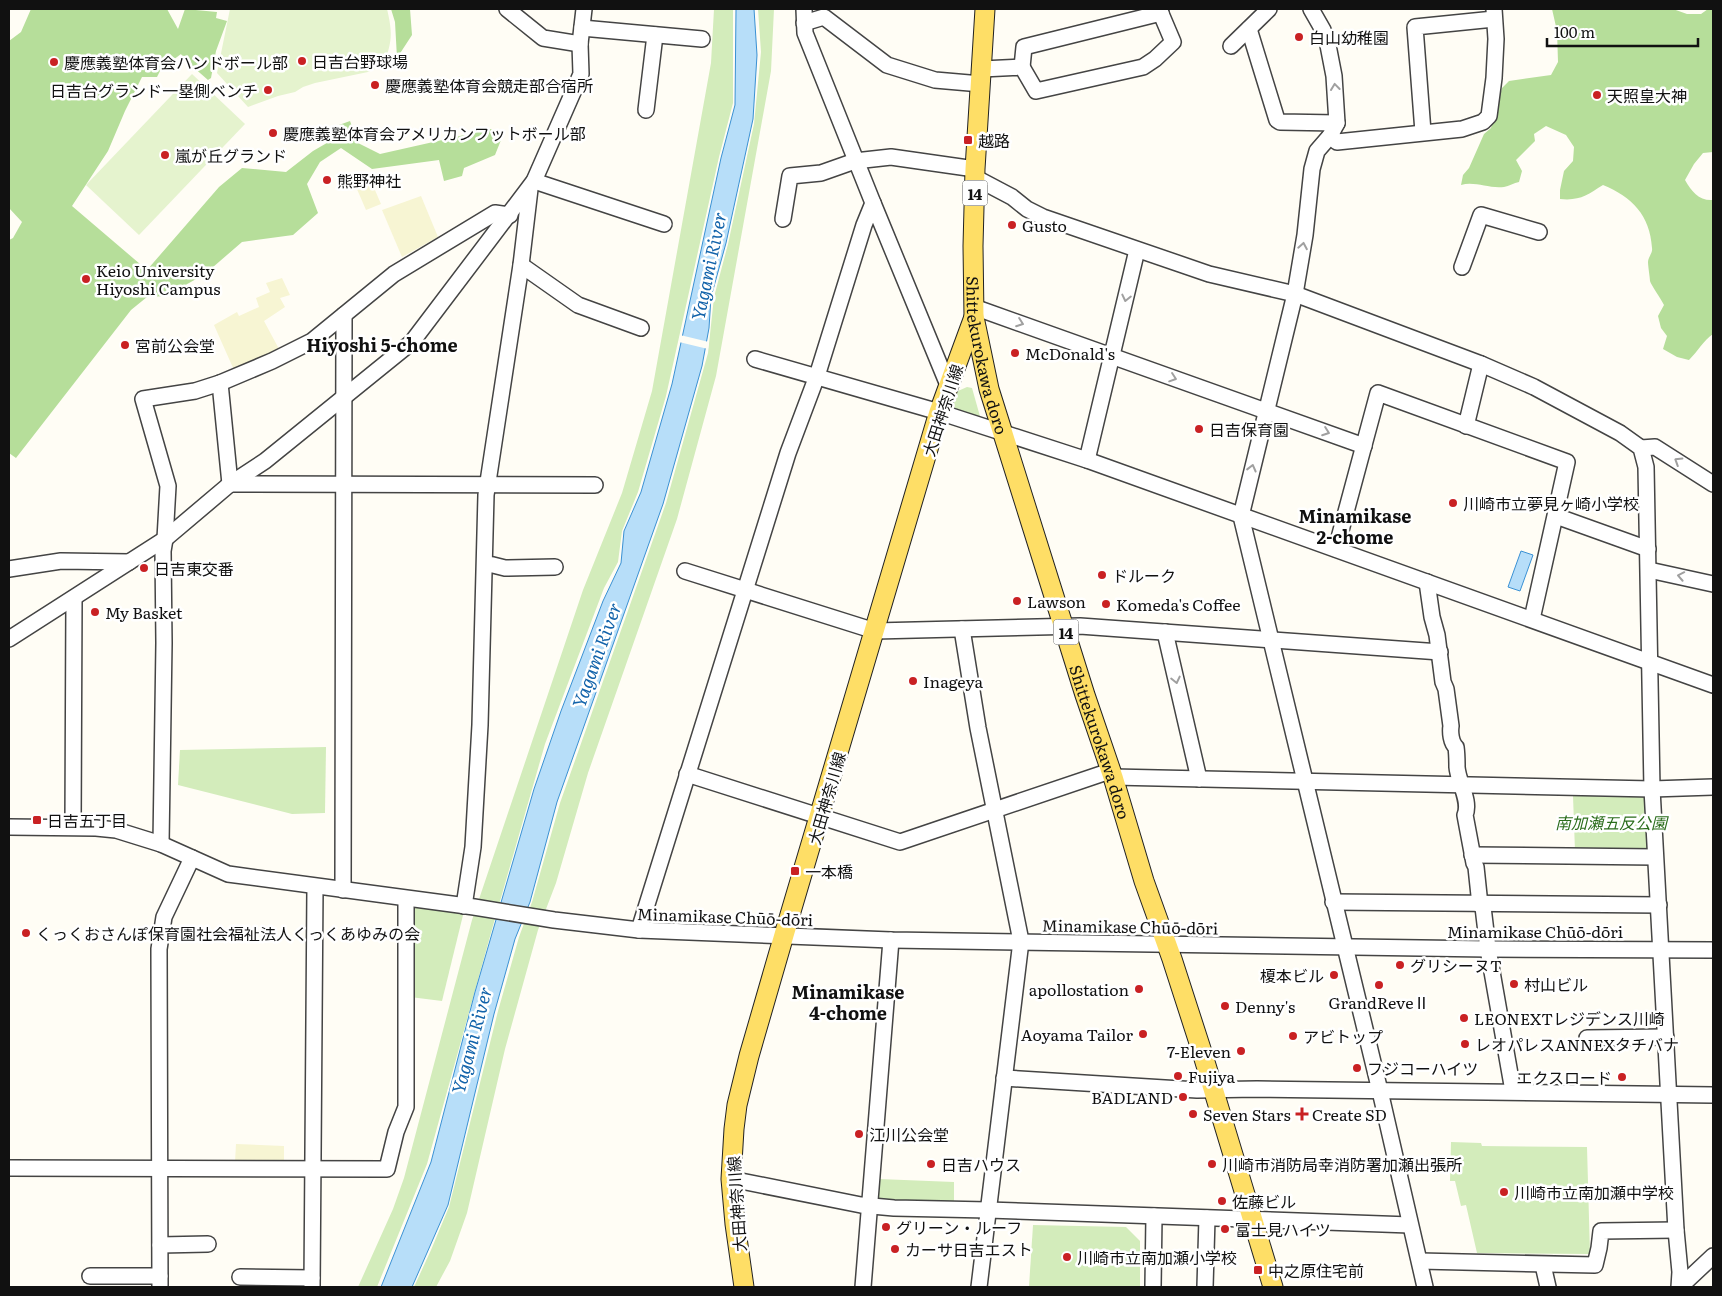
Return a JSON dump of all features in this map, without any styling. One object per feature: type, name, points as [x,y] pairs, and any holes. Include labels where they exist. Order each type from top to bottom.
[{"type":"main road","name":"Shittekurokawa doro","points":[[982,10],[981,76],[973,246],[974,312],[989,389],[1144,881],[1200,1043],[1212,1089],[1274,1287]]},
{"type":"main road","name":"大田神奈川線","points":[[744,1287],[731,1179],[732,1145],[737,1105],[749,1056],[939,412],[974,312]]},
{"type":"street","points":[[507,9],[543,38],[580,44]]},
{"type":"street","points":[[9,639],[165,539],[230,484],[265,461],[412,342],[433,317],[448,293],[532,184],[581,74],[580,44],[584,9]]},
{"type":"street","points":[[1231,46],[1269,9]]},
{"type":"street","points":[[1311,9],[1323,30],[1334,76],[1334,129],[1338,142],[1462,129],[1483,122],[1489,116],[1494,78],[1496,39],[1494,14],[1415,27],[1424,132]]},
{"type":"street","points":[[1160,11],[1173,42],[1155,60],[1143,66],[1036,91],[1022,67],[1024,47],[1160,11]]},
{"type":"street","points":[[948,385],[855,161],[805,33],[804,16],[824,17],[887,65],[935,80],[981,76],[1022,67]]},
{"type":"street","points":[[582,28],[702,39]]},
{"type":"street","points":[[1249,29],[1277,120],[1280,122],[1334,129]]},
{"type":"street","points":[[646,110],[655,35]]},
{"type":"street","points":[[1334,129],[1317,151],[1312,169],[1305,235],[1295,294],[1241,516],[1380,1091],[1425,1287]]},
{"type":"street","points":[[783,219],[790,176],[821,173],[855,161],[891,157],[975,173],[1027,209],[1043,217],[1209,274],[1295,294],[1481,364],[1563,402],[1620,433],[1641,448],[1646,467],[1655,858],[1680,1287]]},
{"type":"street","points":[[532,184],[664,224]]},
{"type":"street","points":[[469,906],[480,725],[487,485],[532,184]]},
{"type":"street","points":[[639,930],[788,453],[817,376],[864,225],[873,203]]},
{"type":"street","points":[[161,844],[164,648],[163,551],[168,486],[143,398],[195,391],[272,362],[312,340],[394,274],[495,214],[510,215]]},
{"type":"street","points":[[1462,267],[1481,215],[1538,232]]},
{"type":"street","points":[[1087,460],[1137,250]]},
{"type":"street","points":[[521,265],[578,305],[641,328]]},
{"type":"street","points":[[974,312],[1112,357],[1364,446]]},
{"type":"street","points":[[343,890],[344,315]]},
{"type":"street","points":[[756,359],[1002,431],[1713,685]]},
{"type":"street","points":[[1466,426],[1481,364]]},
{"type":"street","points":[[220,383],[230,484]]},
{"type":"street","points":[[1336,549],[1378,393],[1567,462],[1532,619]]},
{"type":"street","points":[[1641,448],[1655,447],[1713,484]]},
{"type":"street","points":[[230,484],[595,485]]},
{"type":"street","points":[[1556,516],[1648,549]]},
{"type":"street","points":[[9,569],[61,561],[129,562]]},
{"type":"street","points":[[485,564],[493,564],[505,568],[555,567]]},
{"type":"street","points":[[685,570],[875,631],[1100,627],[1440,652]]},
{"type":"street","points":[[1648,570],[1713,584]]},
{"type":"street","points":[[1427,582],[1513,1091]]},
{"type":"street","points":[[73,828],[74,598]]},
{"type":"street","points":[[962,629],[994,810],[1021,941],[979,1287]]},
{"type":"street","points":[[1165,632],[1199,779]]},
{"type":"street","points":[[687,774],[900,842],[994,810],[1111,774],[1199,779],[1460,785],[1652,789],[1713,787]]},
{"type":"street","name":"Minamikase Chūō-dōri","points":[[9,827],[116,830],[161,844],[228,874],[314,887],[469,906],[547,919],[639,930],[891,940],[1488,949],[1713,950]]},
{"type":"street","points":[[1472,855],[1655,858]]},
{"type":"street","points":[[98,1274],[160,1282],[159,949],[164,917],[192,858]]},
{"type":"street","points":[[240,1277],[312,1283],[314,887]]},
{"type":"street","points":[[9,1168],[386,1169],[396,1132],[406,1107],[406,899]]},
{"type":"street","points":[[1333,902],[1659,905]]},
{"type":"street","points":[[863,1287],[891,940]]},
{"type":"street","points":[[1587,1038],[1666,1037]]},
{"type":"street","points":[[1004,1078],[1197,1090],[1513,1091],[1713,1095]]},
{"type":"street","points":[[731,1179],[871,1206],[894,1208],[1410,1225]]},
{"type":"street","points":[[1153,1287],[1154,1216]]},
{"type":"street","points":[[1205,1287],[1207,1218]]},
{"type":"street","points":[[1420,1262],[1595,1266],[1600,1248],[1601,1231],[1676,1230]]},
{"type":"street","points":[[160,1245],[208,1244]]},
{"type":"street","points":[[1680,1287],[1713,1256]]},
{"type":"street","points":[[1543,1265],[1548,1287]]},
{"type":"shaded area","points":[[368,174],[381,204],[366,210],[353,180]]},
{"type":"shaded area","points":[[421,196],[438,237],[402,257],[382,210]]},
{"type":"shaded area","points":[[282,278],[290,295],[280,298],[285,307],[264,321],[279,349],[234,370],[214,325],[237,312],[239,316],[259,307],[256,298],[270,292],[266,283]]},
{"type":"shaded area","points":[[236,1144],[284,1146],[284,1162],[235,1162]]},
{"type":"green space","points":[[31,9],[167,9],[178,29],[185,9],[217,12],[216,18],[227,21],[216,51],[211,78],[208,80],[184,59],[181,54],[161,69],[157,77],[142,77],[108,151],[72,206],[147,270],[219,187],[242,168],[286,172],[313,151],[339,136],[339,125],[350,121],[358,143],[380,154],[491,129],[501,140],[495,155],[464,168],[462,176],[444,181],[439,160],[372,169],[341,148],[320,162],[307,184],[318,213],[293,235],[242,242],[205,274],[166,296],[147,297],[131,310],[16,458],[9,453],[9,240],[13,238],[22,222],[9,208],[9,41],[21,32]]},
{"type":"green space","name":"日吉台野球場","points":[[230,9],[387,9],[391,38],[383,66],[368,72],[315,83],[295,92],[248,107],[217,73]]},
{"type":"green space","points":[[391,9],[410,9],[412,35],[397,58],[395,22]]},
{"type":"green space","points":[[714,9],[733,9],[733,103],[719,157],[666,396],[638,492],[622,531],[618,562],[604,588],[545,744],[427,1164],[377,1287],[358,1287],[393,1209],[404,1178],[472,920],[583,590],[622,493],[652,391],[711,63]]},
{"type":"green space","points":[[758,9],[774,9],[771,71],[716,376],[677,519],[588,773],[556,883],[538,930],[505,1049],[467,1213],[450,1261],[436,1287],[414,1287],[449,1207],[498,1011],[519,937],[532,902],[560,803],[666,503],[708,353],[714,297],[728,244],[754,124],[761,52]]},
{"type":"green space","points":[[1552,9],[1673,9],[1687,14],[1701,14],[1708,9],[1713,9],[1713,152],[1703,153],[1685,180],[1696,195],[1704,199],[1713,200],[1713,334],[1689,360],[1677,357],[1663,349],[1667,336],[1661,328],[1658,316],[1664,305],[1650,281],[1648,262],[1652,250],[1651,236],[1648,226],[1638,209],[1623,195],[1603,185],[1578,198],[1560,199],[1564,171],[1573,161],[1574,147],[1566,135],[1546,126],[1534,134],[1535,141],[1516,160],[1522,171],[1519,182],[1506,187],[1461,185],[1463,175],[1469,168],[1484,134],[1491,128],[1502,88],[1509,81],[1551,75],[1558,62],[1557,31]]},
{"type":"green space","name":"嵐が丘グランド","points":[[192,74],[245,124],[139,235],[86,185]]},
{"type":"green space","points":[[967,387],[972,388],[981,420],[951,411],[958,391]]},
{"type":"green space","points":[[326,747],[325,813],[292,814],[178,785],[180,750]]},
{"type":"green space","name":"南加瀬五反公園","points":[[1576,792],[1647,796],[1649,849],[1645,851],[1575,851],[1573,796]]},
{"type":"green space","points":[[409,904],[464,911],[442,1001],[410,997]]},
{"type":"green space","points":[[1451,1142],[1481,1143],[1482,1146],[1587,1147],[1590,1254],[1477,1253],[1466,1205],[1461,1206],[1455,1181],[1450,1181]]},
{"type":"green space","points":[[879,1179],[954,1182],[954,1204],[878,1200]]},
{"type":"green space","name":"川崎市立南加瀬小学校","points":[[1033,1225],[1126,1227],[1140,1241],[1140,1287],[1029,1287]]},
{"type":"water","name":"Yagami River","points":[[736,9],[754,9],[757,55],[753,119],[726,243],[711,297],[709,328],[702,366],[663,504],[557,802],[530,902],[515,939],[494,1014],[448,1205],[412,1287],[381,1287],[431,1162],[475,992],[534,789],[561,711],[603,601],[621,563],[624,531],[641,492],[672,384],[721,158],[735,105]]},
{"type":"water","points":[[1521,551],[1533,555],[1520,591],[1508,587]]},
{"type":"pier","points":[[680,335],[709,342],[708,349],[679,342]]},
{"type":"place","name":"白山幼稚園","points":[[1299,37]]},
{"type":"place","name":"日吉台野球場","points":[[302,61]]},
{"type":"place","name":"慶應義塾体育会ハンドボール部","points":[[54,62]]},
{"type":"place","name":"慶應義塾体育会競走部合宿所","points":[[375,85]]},
{"type":"place","name":"日吉台グランド一塁側ベンチ","points":[[268,90]]},
{"type":"place","name":"天照皇大神","points":[[1597,95]]},
{"type":"place","name":"慶應義塾体育会アメリカンフットボール部","points":[[273,133]]},
{"type":"place","name":"越路","points":[[968,140]]},
{"type":"place","name":"嵐が丘グランド","points":[[165,155]]},
{"type":"place","name":"熊野神社","points":[[327,180]]},
{"type":"place","name":"Gusto","points":[[1012,225]]},
{"type":"place","name":"Keio University Hiyoshi Campus","points":[[86,279]]},
{"type":"place","name":"宮前公会堂","points":[[125,345]]},
{"type":"place","name":"McDonald's","points":[[1015,353]]},
{"type":"place","name":"日吉保育園","points":[[1199,429]]},
{"type":"place","name":"川崎市立夢見ヶ崎小学校","points":[[1453,503]]},
{"type":"place","name":"日吉東交番","points":[[144,568]]},
{"type":"place","name":"ドルーク","points":[[1102,575]]},
{"type":"place","name":"Lawson","points":[[1017,601]]},
{"type":"place","name":"Komeda's Coffee","points":[[1106,604]]},
{"type":"place","name":"My Basket","points":[[95,612]]},
{"type":"place","name":"Inageya","points":[[913,681]]},
{"type":"place","name":"日吉五丁目","points":[[37,820]]},
{"type":"place","name":"一本橋","points":[[795,871]]},
{"type":"place","name":"くっくおさんぽ保育園社会福祉法人くっくあゆみの会","points":[[26,933]]},
{"type":"place","name":"グリシーヌT","points":[[1400,965]]},
{"type":"place","name":"榎本ビル","points":[[1334,975]]},
{"type":"place","name":"村山ビル","points":[[1514,984]]},
{"type":"place","name":"GrandReveⅡ","points":[[1379,985]]},
{"type":"place","name":"apollostation","points":[[1139,989]]},
{"type":"place","name":"Denny's","points":[[1225,1006]]},
{"type":"place","name":"LEONEXTレジデンス川崎","points":[[1464,1018]]},
{"type":"place","name":"Aoyama Tailor","points":[[1143,1034]]},
{"type":"place","name":"アビトップ","points":[[1293,1036]]},
{"type":"place","name":"レオパレスANNEXタチバナ","points":[[1465,1044]]},
{"type":"place","name":"7-Eleven","points":[[1241,1051]]},
{"type":"place","name":"フジコーハイツ","points":[[1357,1068]]},
{"type":"place","name":"Fujiya","points":[[1178,1076]]},
{"type":"place","name":"エクスロード","points":[[1622,1077]]},
{"type":"place","name":"BADLAND","points":[[1183,1097]]},
{"type":"place","name":"Seven Stars","points":[[1193,1114]]},
{"type":"place","name":"Create SD","points":[[1302,1114]]},
{"type":"place","name":"江川公会堂","points":[[859,1134]]},
{"type":"place","name":"日吉ハウス","points":[[931,1164]]},
{"type":"place","name":"川崎市消防局幸消防署加瀬出張所","points":[[1212,1164]]},
{"type":"place","name":"川崎市立南加瀬中学校","points":[[1504,1192]]},
{"type":"place","name":"佐藤ビル","points":[[1222,1201]]},
{"type":"place","name":"グリーン・ルーフ","points":[[886,1227]]},
{"type":"place","name":"富士見ハイツ","points":[[1225,1229]]},
{"type":"place","name":"カーサ日吉エスト","points":[[895,1249]]},
{"type":"place","name":"川崎市立南加瀬小学校","points":[[1067,1257]]},
{"type":"place","name":"中之原住宅前","points":[[1258,1270]]},
{"type":"district","name":"Hiyoshi 5-chome","points":[[382,344]]},
{"type":"district","name":"Minamikase 2-chome","points":[[1355,525]]},
{"type":"district","name":"Minamikase 4-chome","points":[[848,1001]]}]
